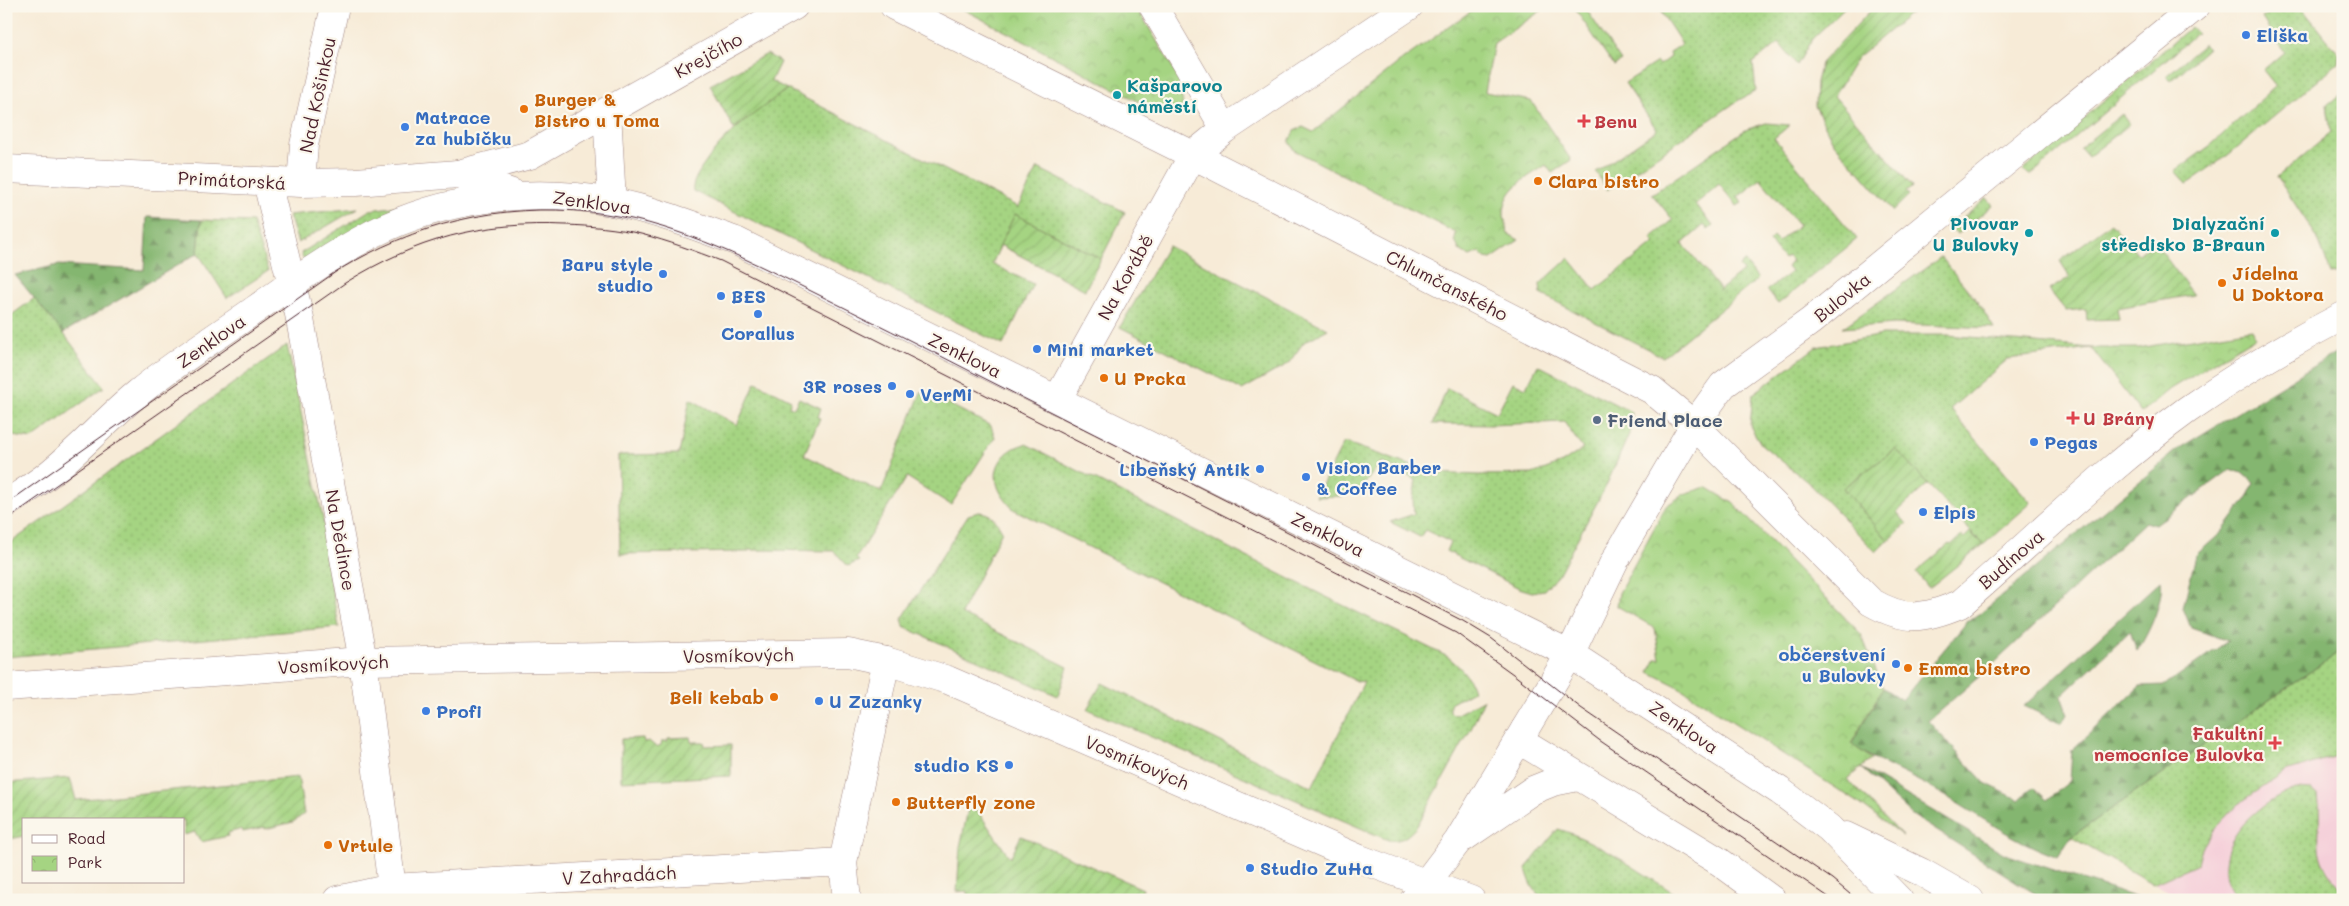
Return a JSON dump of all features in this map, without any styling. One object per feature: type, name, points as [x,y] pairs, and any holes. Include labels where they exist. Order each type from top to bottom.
[{"type":"street","name":"Nad Košinkou","points":[[301,183],[304,145],[335,6]]},
{"type":"street","name":"Krejčího","points":[[458,174],[530,155],[794,6]]},
{"type":"street","points":[[894,6],[1192,155],[1225,129],[1409,6]]},
{"type":"street","points":[[1153,6],[1225,129]]},
{"type":"street","name":"Bulovka","points":[[1458,841],[1570,654],[1614,562],[1694,425],[1723,386],[1811,322],[2196,6]]},
{"type":"street","points":[[607,111],[612,202]]},
{"type":"street","name":"Na Korábě","points":[[1057,400],[1192,155]]},
{"type":"street","name":"Chlumčanského","points":[[1192,155],[1652,390],[1694,425]]},
{"type":"street","name":"Primátorská","points":[[6,169],[301,183],[356,182],[458,174]]},
{"type":"street","points":[[458,174],[518,195]]},
{"type":"street","name":"Na Dědince","points":[[267,182],[292,283],[363,661],[395,894]]},
{"type":"street","name":"Zenklova","points":[[6,504],[53,471],[138,393],[292,283],[360,241],[410,219],[465,202],[518,195],[566,197],[612,202],[665,215],[736,241],[1570,654],[1772,785],[1829,828],[1899,900]]},
{"type":"street","name":"Budínova","points":[[1694,425],[1871,602],[1889,612],[1910,618],[1935,614],[1960,604],[2117,466],[2187,410],[2294,342],[2343,316]]},
{"type":"street","name":"Vosmíkových","points":[[6,688],[363,661],[848,653],[886,661],[948,680],[1360,859],[1420,891],[1471,900]]},
{"type":"street","points":[[847,900],[843,862],[886,661]]},
{"type":"street","points":[[1522,734],[1578,777],[1720,862],[1772,900]]},
{"type":"street","points":[[1420,891],[1458,841],[1533,790],[1553,782],[1578,777]]},
{"type":"street","points":[[1829,828],[1921,872],[1970,900]]},
{"type":"street","name":"V Zahradách","points":[[337,900],[395,894],[843,862]]},
{"type":"shaded area","name":"Fakultní nemocnice Bulovka","points":[[2343,649],[2343,900],[2184,900],[2071,837]]},
{"type":"green space","points":[[957,6],[1136,6],[1185,88],[1178,90],[1183,102],[1182,106],[1178,111],[1169,115],[1143,104]]},
{"type":"green space","points":[[1478,6],[1548,6],[1494,43],[1485,92],[1531,101],[1571,160],[1552,173],[1546,165],[1524,179],[1512,190],[1505,205],[1504,217],[1507,233],[1519,240],[1491,259],[1485,258],[1479,252],[1470,256],[1459,250],[1455,240],[1456,233],[1294,150],[1289,142],[1294,131],[1303,127],[1313,132],[1398,63]]},
{"type":"green space","points":[[1573,6],[1584,6],[1621,61],[1614,66]]},
{"type":"green space","points":[[1657,6],[1846,6],[1812,39],[1797,65],[1779,43],[1753,63],[1756,91],[1739,100],[1607,190],[1596,172],[1657,130],[1625,83],[1657,62],[1659,65],[1670,57],[1669,53],[1682,44]]},
{"type":"green space","points":[[1875,6],[1919,6],[1857,58],[1834,96],[1911,185],[1912,187],[1906,192],[1909,195],[1893,211],[1833,142],[1815,106],[1816,82],[1821,63]]},
{"type":"green space","points":[[2278,6],[2300,6],[2339,54],[2338,63],[2228,155],[2187,184],[2175,171],[2211,145],[2276,86],[2263,70],[2284,52],[2262,18]]},
{"type":"green space","points":[[2191,27],[2197,33],[2031,175],[2023,170]]},
{"type":"green space","points":[[2204,44],[2208,48],[2171,81],[2166,76]]},
{"type":"green space","points":[[767,54],[780,62],[771,81],[787,89],[734,129],[710,85]]},
{"type":"green space","points":[[787,89],[1018,207],[1038,168],[1125,212],[1101,259],[1015,214],[992,264],[1033,284],[1003,345],[693,191],[694,182],[701,169],[729,135]]},
{"type":"green space","points":[[2343,92],[2343,271],[2331,274],[2317,237],[2277,177],[2331,133],[2327,105]]},
{"type":"green space","points":[[2122,114],[2130,124],[2088,157],[2080,148]]},
{"type":"green space","points":[[1766,123],[1790,125],[1774,138],[1857,239],[1778,304],[1767,290],[1791,272],[1787,267],[1792,261],[1788,256],[1784,259],[1769,241],[1773,237],[1778,242],[1800,224],[1761,180],[1762,178],[1738,197],[1742,203],[1737,206],[1718,183],[1696,204],[1694,203],[1713,226],[1708,230],[1704,225],[1681,245],[1683,244],[1720,289],[1719,291],[1743,271],[1739,266],[1744,261],[1758,279],[1663,357],[1541,294],[1540,284],[1569,258],[1595,290],[1655,243],[1651,238],[1673,220],[1652,194],[1745,130]]},
{"type":"green space","points":[[1987,198],[1993,205],[1958,234],[1950,229]]},
{"type":"green space","points":[[420,203],[306,260],[302,257],[301,253],[370,210]]},
{"type":"green space","points":[[358,208],[298,243],[289,215]]},
{"type":"green space","points":[[1015,214],[1101,259],[1085,290],[1000,245]]},
{"type":"green space","points":[[147,217],[201,220],[198,253],[63,333],[15,275],[58,265],[144,270]]},
{"type":"green space","points":[[201,220],[252,222],[268,271],[227,298],[198,253]]},
{"type":"green space","points":[[2111,223],[2138,254],[2155,243],[2194,295],[2117,308],[2119,319],[2087,320],[2086,309],[2066,311],[2049,290],[2070,277],[2060,261]]},
{"type":"green space","points":[[1168,246],[1328,329],[1304,342],[1288,364],[1242,390],[1120,327]]},
{"type":"green space","points":[[1941,257],[1976,300],[1994,328],[1895,324],[1842,328]]},
{"type":"green space","points":[[36,297],[104,387],[32,439],[6,435],[6,319]]},
{"type":"green space","points":[[2251,329],[2255,337],[2170,389],[2141,413],[2091,348],[2138,348]]},
{"type":"green space","points":[[1883,335],[1948,335],[2091,348],[2008,359],[1950,409],[2031,503],[1983,545],[1896,449],[1843,488],[1888,540],[1876,552],[1811,485],[1761,444],[1750,426],[1753,394],[1816,347]]},
{"type":"green space","points":[[287,345],[327,538],[325,551],[339,627],[6,657],[6,546]]},
{"type":"green space","points":[[2343,348],[2343,649],[2071,837],[2058,857],[2023,842],[1943,794],[1851,745],[1883,688],[1902,700],[1967,622],[1981,613],[2181,447]],"holes":[[[2231,469],[2242,473],[2254,483],[2246,500],[2222,532],[2196,555],[2183,608],[2191,628],[2228,641],[2165,685],[2140,686],[2072,750],[2070,781],[2047,800],[2033,787],[2019,800],[1985,783],[1928,721],[1989,668],[2145,522],[2155,525]]]},
{"type":"green space","points":[[1538,365],[1631,412],[1633,425],[1606,486],[1558,575],[1544,590],[1532,592],[1519,588],[1446,551],[1450,542],[1425,530],[1420,537],[1390,522],[1414,514],[1413,499],[1416,480],[1381,462],[1360,490],[1342,496],[1316,497],[1344,442],[1432,473],[1479,475],[1532,474],[1562,463],[1583,449],[1564,422],[1491,425],[1433,424],[1447,388],[1497,413],[1513,382],[1526,388]]},
{"type":"green space","points":[[756,382],[791,400],[789,406],[794,408],[799,398],[821,408],[818,417],[820,418],[804,455],[881,492],[922,390],[991,426],[995,437],[951,505],[907,477],[856,558],[859,561],[848,566],[834,551],[748,550],[748,552],[620,554],[618,455],[679,454],[690,399],[737,425]]},
{"type":"green space","points":[[1026,444],[1296,582],[1448,657],[1460,668],[1470,681],[1473,691],[1450,704],[1450,712],[1455,715],[1484,699],[1472,727],[1417,826],[1411,833],[1401,839],[1388,840],[1087,709],[1102,683],[1312,787],[1364,682],[1356,681],[1013,509],[999,490],[996,476],[997,469],[999,463],[1008,452]]},
{"type":"green space","points":[[1896,449],[1928,484],[1897,512],[1907,524],[1888,540],[1843,488]]},
{"type":"green space","points":[[1706,487],[1733,503],[1861,634],[1883,688],[1851,744],[1872,759],[1847,779],[1903,836],[1856,801],[1677,686],[1649,672],[1656,659],[1660,659],[1655,628],[1617,606],[1619,593],[1666,506],[1684,494]]},
{"type":"green space","points":[[979,512],[993,518],[1002,531],[961,614],[1068,667],[1058,696],[904,627],[902,619],[968,515]]},
{"type":"green space","points":[[1970,532],[1983,545],[1929,588],[1916,572],[1949,544],[1951,545],[1961,536],[1964,538]]},
{"type":"green space","points":[[2161,580],[2160,597],[2155,617],[2137,651],[2130,631],[2061,696],[2068,715],[2060,723],[2024,706]]},
{"type":"green space","points":[[2343,649],[2343,754],[2286,772],[2238,804],[2213,830],[2202,848],[2198,864],[2153,884],[2071,837]]},
{"type":"green space","points":[[690,737],[691,742],[704,742],[705,746],[731,745],[731,776],[621,781],[621,739],[643,738],[644,742],[649,741],[656,747],[661,745],[662,741],[668,741],[668,738]]},
{"type":"green space","points":[[1861,768],[2005,854],[2143,900],[2045,900],[1912,815]]},
{"type":"green space","points":[[298,777],[304,814],[293,822],[265,829],[265,827],[243,832],[242,829],[228,833],[228,836],[201,842],[195,832],[185,835],[185,818],[22,818],[22,836],[6,840],[6,783],[70,778],[76,800]]},
{"type":"green space","points":[[2296,789],[2312,790],[2318,795],[2320,856],[2324,866],[2343,891],[2343,900],[2237,900],[2226,879],[2225,864],[2228,849],[2235,835],[2245,823],[2269,802]]},
{"type":"green space","points":[[970,800],[1010,858],[1021,836],[1143,889],[1138,900],[967,900],[967,891],[957,892],[960,847]]},
{"type":"green space","points":[[1558,829],[1606,850],[1685,900],[1544,900],[1532,886],[1526,868]]},
{"type":"tram line","points":[[6,504],[337,271],[397,240],[459,220],[523,211],[591,212],[649,223],[704,242],[758,265],[932,351],[1463,621],[1491,638],[1581,708],[1832,879],[1857,900]]},
{"type":"tram line","points":[[6,520],[345,283],[398,255],[424,244],[451,236],[506,226],[566,225],[632,232],[671,243],[721,261],[1456,633],[1599,740],[1833,900]]},
{"type":"place","name":"Eliška","points":[[2246,35]]},
{"type":"place","name":"Kašparovo náměstí","points":[[1117,95]]},
{"type":"place","name":"Burger & Bistro u Toma","points":[[524,109]]},
{"type":"place","name":"Benu","points":[[1584,121]]},
{"type":"place","name":"Matrace za hubičku","points":[[405,127]]},
{"type":"place","name":"Clara bistro","points":[[1538,181]]},
{"type":"place","name":"Pivovar U Bulovky","points":[[2029,233]]},
{"type":"place","name":"Dialyzační středisko B-Braun","points":[[2275,233]]},
{"type":"place","name":"Baru style studio","points":[[663,274]]},
{"type":"place","name":"Jídelna U Doktora","points":[[2222,283]]},
{"type":"place","name":"BES","points":[[721,296]]},
{"type":"place","name":"Corallus","points":[[758,314]]},
{"type":"place","name":"Mini market","points":[[1037,349]]},
{"type":"place","name":"U Prcka","points":[[1104,378]]},
{"type":"place","name":"3R roses","points":[[892,386]]},
{"type":"place","name":"VerMi","points":[[910,394]]},
{"type":"place","name":"U Brány","points":[[2073,418]]},
{"type":"place","name":"Friend Place","points":[[1597,420]]},
{"type":"place","name":"Pegas","points":[[2034,442]]},
{"type":"place","name":"Libeňský Antik","points":[[1260,469]]},
{"type":"place","name":"Vision Barber & Coffee","points":[[1306,477]]},
{"type":"place","name":"Elpis","points":[[1923,512]]},
{"type":"place","name":"občerstvení u Bulovky","points":[[1896,664]]},
{"type":"place","name":"Emma bistro","points":[[1908,668]]},
{"type":"place","name":"Beli kebab","points":[[774,697]]},
{"type":"place","name":"U Zuzanky","points":[[819,701]]},
{"type":"place","name":"Profi","points":[[426,711]]},
{"type":"place","name":"Fakultní nemocnice Bulovka","points":[[2275,743]]},
{"type":"place","name":"studio KS","points":[[1009,765]]},
{"type":"place","name":"Butterfly zone","points":[[896,802]]},
{"type":"place","name":"Vrtule","points":[[328,845]]},
{"type":"place","name":"Studio ZuHa","points":[[1250,868]]}]
